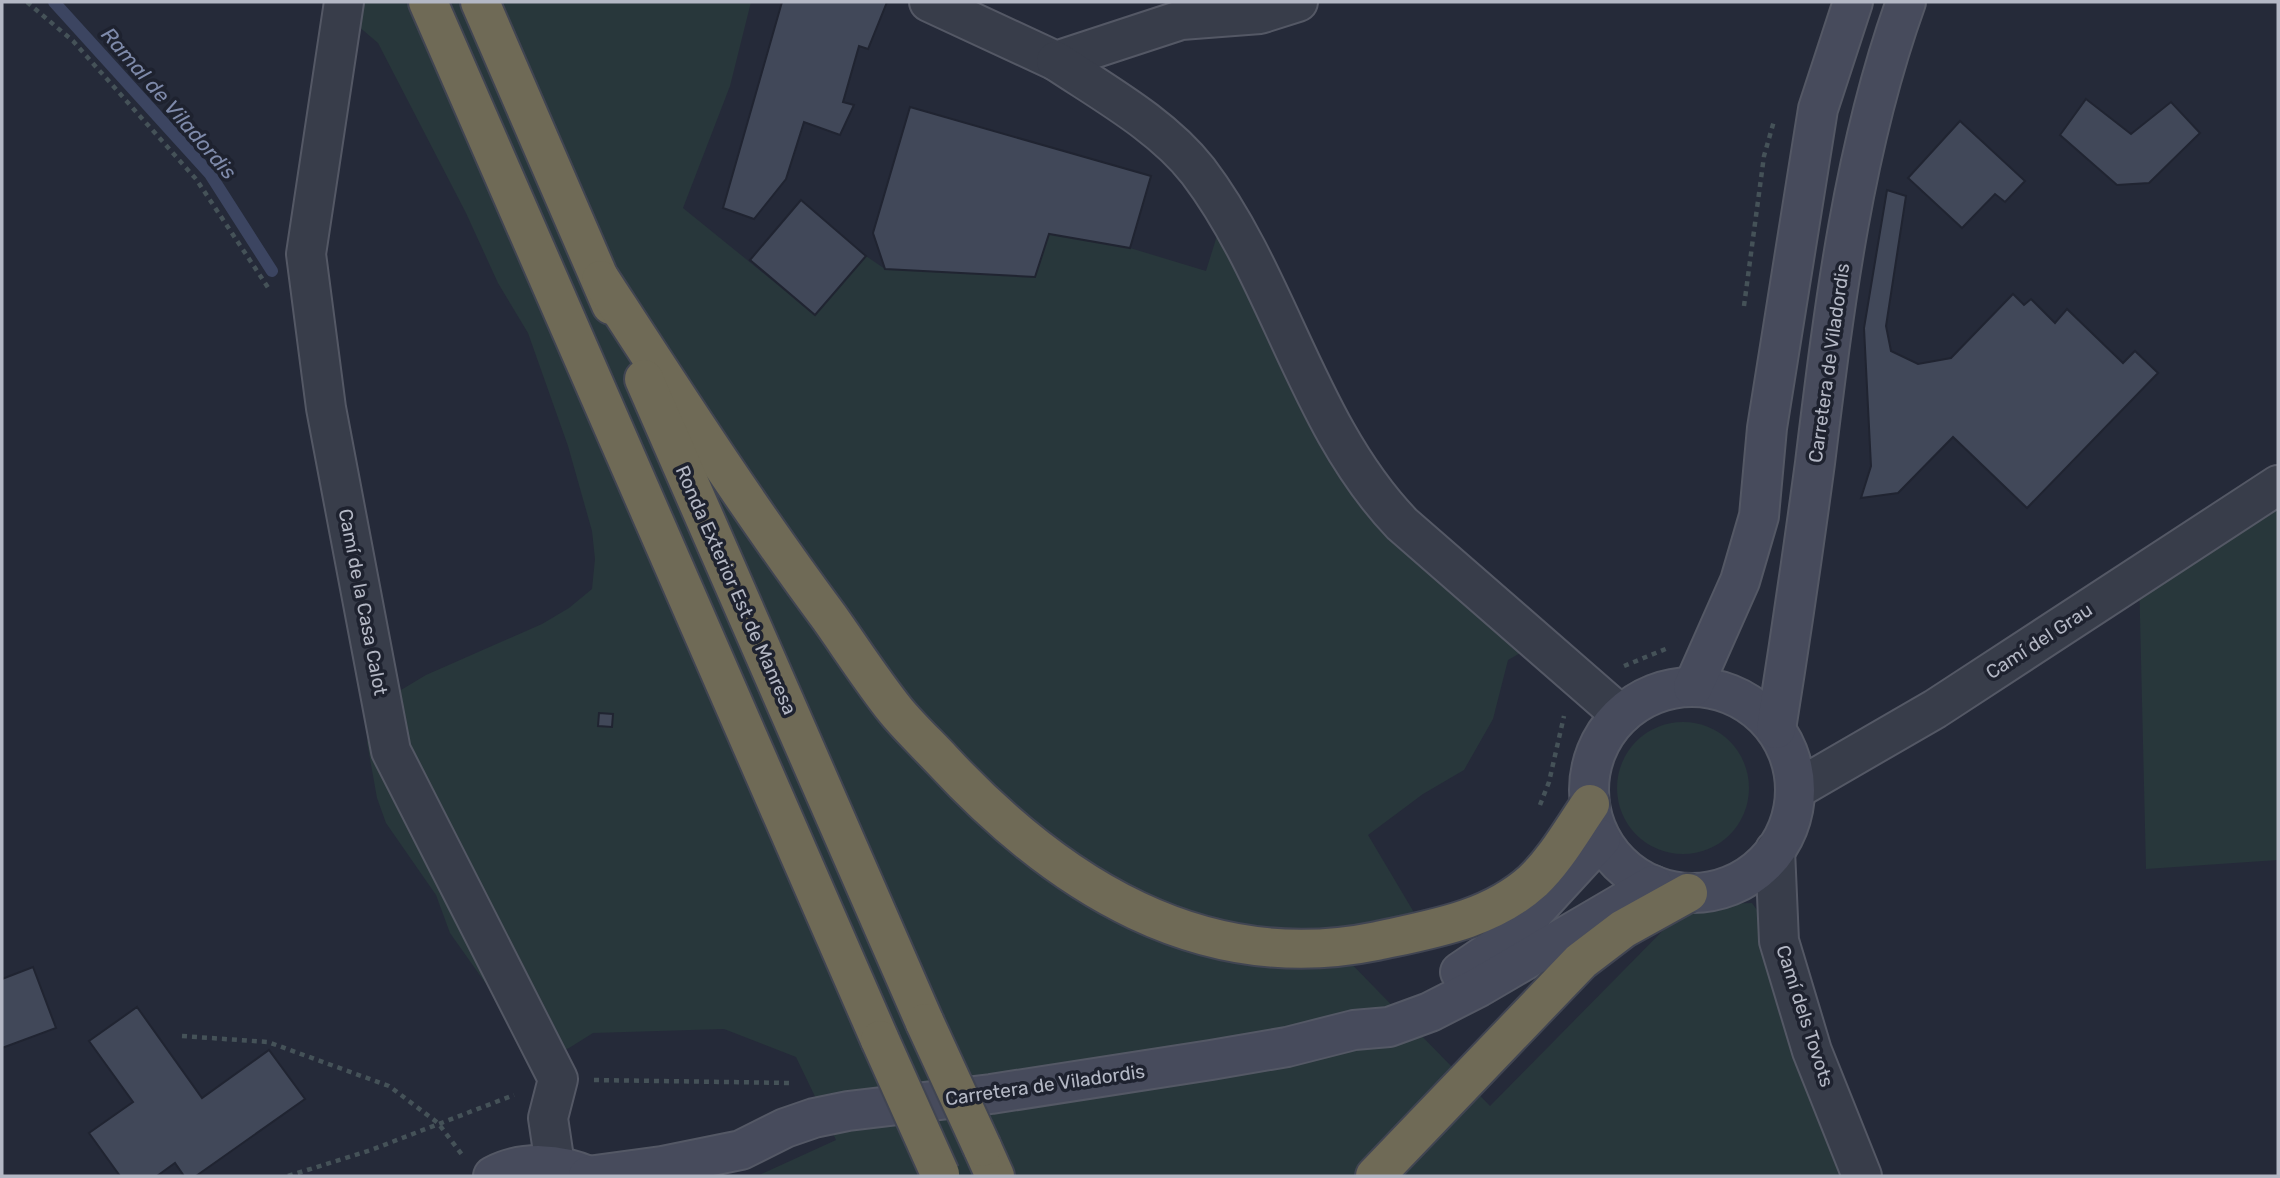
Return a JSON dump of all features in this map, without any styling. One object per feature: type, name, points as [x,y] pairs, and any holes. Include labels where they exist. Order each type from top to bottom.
[{"type":"highway","points":[[428,2],[941,1175]]},
{"type":"highway","name":"Ronda Exterior Est de Manresa","points":[[480,2],[988,1162]]},
{"type":"highway","points":[[601,280],[771,540],[896,711],[990,811],[1038,851],[1099,892],[1155,920],[1230,942],[1291,949],[1337,949],[1450,926],[1510,899],[1534,880],[1557,853],[1595,822]]},
{"type":"highway","points":[[1375,1176],[1581,961],[1670,889]]},
{"type":"street","name":"Camí de la Casa Calot","points":[[344,2],[306,254],[329,422],[391,751],[558,1079]]},
{"type":"street","points":[[929,2],[1056,61],[1138,117],[1197,169],[1225,210],[1322,403],[1378,499],[1402,524],[1620,715]]},
{"type":"street","points":[[1056,61],[1181,20],[1260,14],[1298,2]]},
{"type":"street","points":[[1693,687],[1740,581],[1759,516],[1767,428],[1818,108],[1853,2]]},
{"type":"street","name":"Carretera de Viladordis","points":[[1776,729],[1801,568],[1835,299],[1871,119],[1906,2]]},
{"type":"street","name":"Camí del Grau","points":[[1795,790],[1935,709],[2278,485]]},
{"type":"street","points":[[1693,687],[1717,689],[1739,698],[1759,711],[1776,729],[1790,758],[1795,790],[1791,815],[1775,850],[1758,869],[1737,882],[1713,891],[1670,889],[1623,867],[1595,822],[1589,776],[1602,738],[1620,715],[1654,694],[1693,687]]},
{"type":"street","name":"Carretera de Viladordis","points":[[1354,1030],[1399,1001],[1448,980],[1510,938],[1595,822]]},
{"type":"street","name":"Camí dels Tovots","points":[[1775,850],[1779,941],[1812,1051],[1863,1176]]},
{"type":"street","name":"Carretera de Viladordis","points":[[482,1171],[517,1167],[577,1172],[662,1166],[741,1150],[785,1128],[837,1113],[1211,1060],[1287,1047],[1354,1030],[1390,1027],[1430,1012],[1670,889]]},
{"type":"street","points":[[558,1079],[548,1118],[577,1172]]},
{"type":"street","name":"Carretera de Viladordis","points":[[713,1176],[741,1150]]},
{"type":"path","points":[[27,2],[72,41],[187,169],[273,295],[316,331]]},
{"type":"path","points":[[1535,816],[1549,782],[1564,716],[1590,689],[1622,667],[1676,645]]},
{"type":"path","points":[[182,1036],[268,1042],[389,1086],[438,1123],[482,1171]]},
{"type":"path","points":[[288,1176],[371,1150],[558,1079]]},
{"type":"shaded area","points":[[330,2],[751,2],[730,86],[683,208],[815,315],[866,256],[885,269],[1035,277],[1049,234],[1130,248],[1206,271],[1225,210],[1357,467],[1538,643],[1508,660],[1493,719],[1464,770],[1423,794],[1368,835],[1425,931],[1338,950],[1490,1106],[1688,905],[1752,903],[1779,941],[1862,1176],[757,1176],[836,1140],[796,1057],[724,1029],[593,1033],[569,1048],[530,1064],[496,998],[450,933],[436,895],[386,823],[377,798],[367,742],[379,709],[401,690],[426,675],[542,624],[569,608],[592,589],[595,559],[592,531],[568,446],[528,333],[498,283],[466,213],[378,43]]},
{"type":"shaded area","points":[[2278,487],[2278,860],[2146,869],[2139,575]]},
{"type":"shaded area","points":[[1683,722],[1708,727],[1730,741],[1744,763],[1749,788],[1744,813],[1730,835],[1708,849],[1683,854],[1658,849],[1636,835],[1622,813],[1617,788],[1622,763],[1636,741],[1658,727]]},
{"type":"building","points":[[782,2],[887,2],[868,49],[859,46],[843,102],[854,105],[840,135],[804,122],[786,179],[754,219],[723,208]]},
{"type":"building","points":[[2086,99],[2131,134],[2171,102],[2200,133],[2149,183],[2117,185],[2060,135]]},
{"type":"building","points":[[910,107],[1151,176],[1130,248],[1049,234],[1035,277],[885,269],[873,233]]},
{"type":"building","points":[[1960,121],[2025,181],[2005,202],[1995,194],[1962,228],[1908,178]]},
{"type":"building","points":[[1887,190],[1906,196],[1886,326],[1891,351],[1918,364],[1951,358],[2013,294],[2024,305],[2031,299],[2055,323],[2067,309],[2123,363],[2135,351],[2158,373],[2027,508],[1953,437],[1898,493],[1861,498],[1871,466],[1864,328]]},
{"type":"building","points":[[801,200],[866,256],[815,315],[750,260]]},
{"type":"building","points":[[599,713],[613,714],[612,727],[598,726]]},
{"type":"building","points":[[33,967],[56,1028],[2,1048],[2,979]]},
{"type":"building","points":[[137,1007],[202,1098],[269,1050],[305,1099],[196,1176],[184,1176],[175,1163],[157,1176],[120,1176],[89,1133],[133,1102],[89,1041]]},
{"type":"waterway","name":"Ramal de Viladordis","points":[[54,2],[210,174],[272,271]]}]
